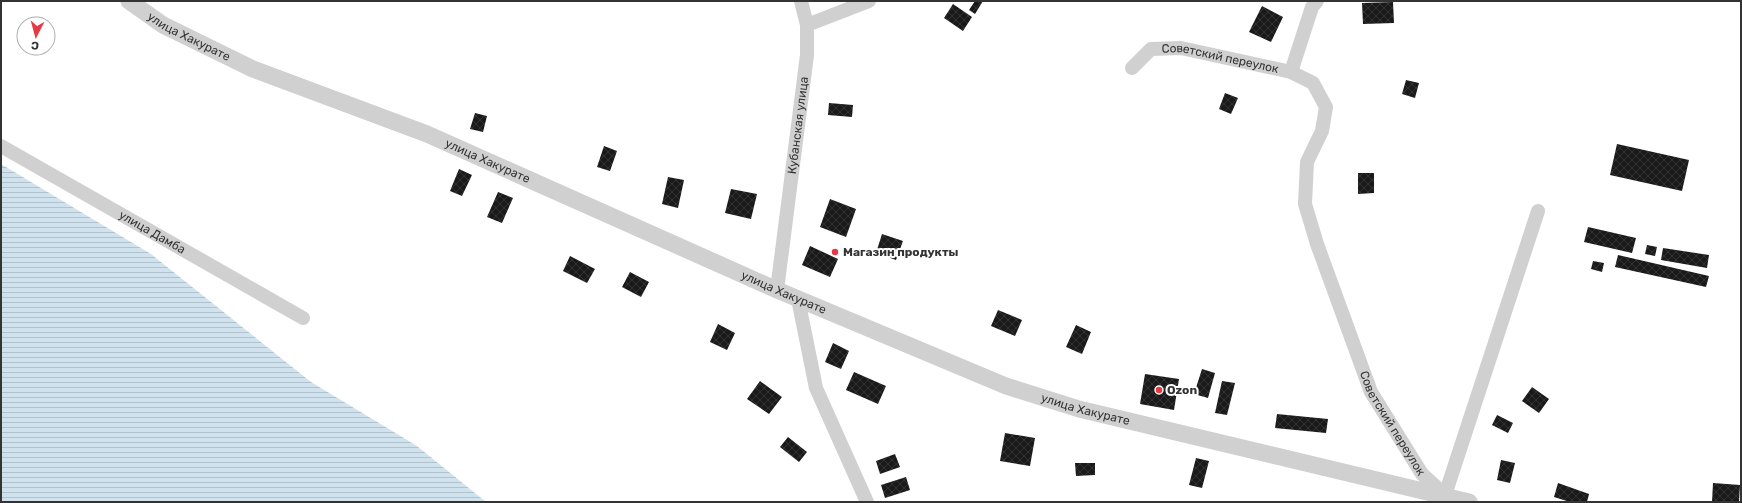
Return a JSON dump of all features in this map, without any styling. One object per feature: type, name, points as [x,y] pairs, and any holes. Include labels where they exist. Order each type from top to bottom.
[{"type":"street","name":"улица Хакурате","points":[[129,1],[163,25],[253,69],[427,134],[777,290],[1006,386],[1072,406],[1469,502]]},
{"type":"street","name":"Кубанская улица","points":[[777,290],[807,55],[808,25],[801,1]]},
{"type":"street","points":[[808,25],[869,1]]},
{"type":"street","name":"Советский переулок","points":[[1291,72],[1312,7],[1317,1]]},
{"type":"street","name":"Советский переулок","points":[[1132,68],[1151,50],[1181,48],[1291,72],[1313,83],[1326,107],[1322,131],[1307,162],[1305,204],[1317,244],[1371,392],[1422,474],[1445,495]]},
{"type":"street","name":"улица Дамба","points":[[1,146],[303,318]]},
{"type":"street","points":[[1445,495],[1538,211]]},
{"type":"street","points":[[798,299],[816,388],[867,502]]},
{"type":"water","points":[[1,164],[151,254],[311,382],[417,446],[486,502],[1,502]]},
{"type":"building","points":[[975,1],[983,1],[975,14],[969,10]]},
{"type":"building","points":[[1393,2],[1394,23],[1363,24],[1362,3]]},
{"type":"building","points":[[953,4],[972,17],[963,31],[944,18]]},
{"type":"building","points":[[1262,6],[1283,17],[1271,42],[1249,32]]},
{"type":"building","points":[[1406,80],[1419,83],[1415,98],[1402,94]]},
{"type":"building","points":[[1225,93],[1238,98],[1231,114],[1219,109]]},
{"type":"building","points":[[829,103],[853,105],[852,117],[828,115]]},
{"type":"building","points":[[475,113],[487,116],[483,132],[470,129]]},
{"type":"building","points":[[1617,144],[1689,160],[1682,191],[1610,175]]},
{"type":"building","points":[[604,146],[617,151],[610,171],[597,167]]},
{"type":"building","points":[[459,169],[472,175],[462,196],[450,191]]},
{"type":"building","points":[[1358,173],[1374,173],[1374,193],[1358,194]]},
{"type":"building","points":[[668,177],[684,180],[678,208],[662,204]]},
{"type":"building","points":[[731,189],[757,194],[751,219],[725,213]]},
{"type":"building","points":[[498,192],[513,198],[502,223],[487,217]]},
{"type":"building","points":[[830,199],[856,209],[846,237],[820,227]]},
{"type":"building","points":[[1588,227],[1636,238],[1632,253],[1584,242]]},
{"type":"building","points":[[882,234],[903,241],[896,260],[876,253]]},
{"type":"building","points":[[1647,245],[1657,247],[1655,256],[1645,254]]},
{"type":"building","points":[[810,246],[838,259],[830,277],[802,265]]},
{"type":"building","points":[[1663,248],[1709,255],[1707,268],[1661,260]]},
{"type":"building","points":[[1618,255],[1709,276],[1706,287],[1615,267]]},
{"type":"building","points":[[570,256],[595,269],[587,283],[563,271]]},
{"type":"building","points":[[1593,261],[1604,263],[1602,272],[1591,269]]},
{"type":"building","points":[[630,272],[649,282],[641,297],[622,287]]},
{"type":"building","points":[[998,310],[1022,320],[1015,336],[991,326]]},
{"type":"building","points":[[718,324],[735,333],[727,350],[710,342]]},
{"type":"building","points":[[1076,325],[1091,332],[1082,354],[1066,347]]},
{"type":"building","points":[[833,343],[849,351],[841,369],[825,362]]},
{"type":"building","points":[[1202,369],[1215,373],[1208,398],[1194,394]]},
{"type":"building","points":[[854,372],[886,386],[878,404],[846,390]]},
{"type":"building","points":[[1145,374],[1179,379],[1174,410],[1140,404]]},
{"type":"building","points":[[760,381],[782,397],[769,414],[747,399]]},
{"type":"building","points":[[1222,381],[1235,383],[1227,415],[1215,413]]},
{"type":"building","points":[[1532,387],[1549,399],[1539,413],[1522,401]]},
{"type":"building","points":[[1277,414],[1328,419],[1326,433],[1275,428]]},
{"type":"building","points":[[1497,415],[1513,423],[1508,433],[1492,425]]},
{"type":"building","points":[[1005,433],[1035,438],[1030,466],[1000,461]]},
{"type":"building","points":[[788,437],[807,452],[799,462],[780,447]]},
{"type":"building","points":[[895,454],[900,467],[880,474],[876,461]]},
{"type":"building","points":[[1196,458],[1209,461],[1202,488],[1189,485]]},
{"type":"building","points":[[1501,460],[1515,463],[1510,483],[1497,480]]},
{"type":"building","points":[[1075,463],[1095,463],[1095,475],[1076,476]]},
{"type":"building","points":[[906,477],[910,490],[885,498],[881,485]]},
{"type":"building","points":[[1558,483],[1589,494],[1587,502],[1570,502],[1554,497]]},
{"type":"building","points":[[1713,483],[1740,485],[1739,502],[1712,502]]},
{"type":"place","name":"Магазин продукты","points":[[835,252]]},
{"type":"place","name":"Ozon","points":[[1159,390]]}]
